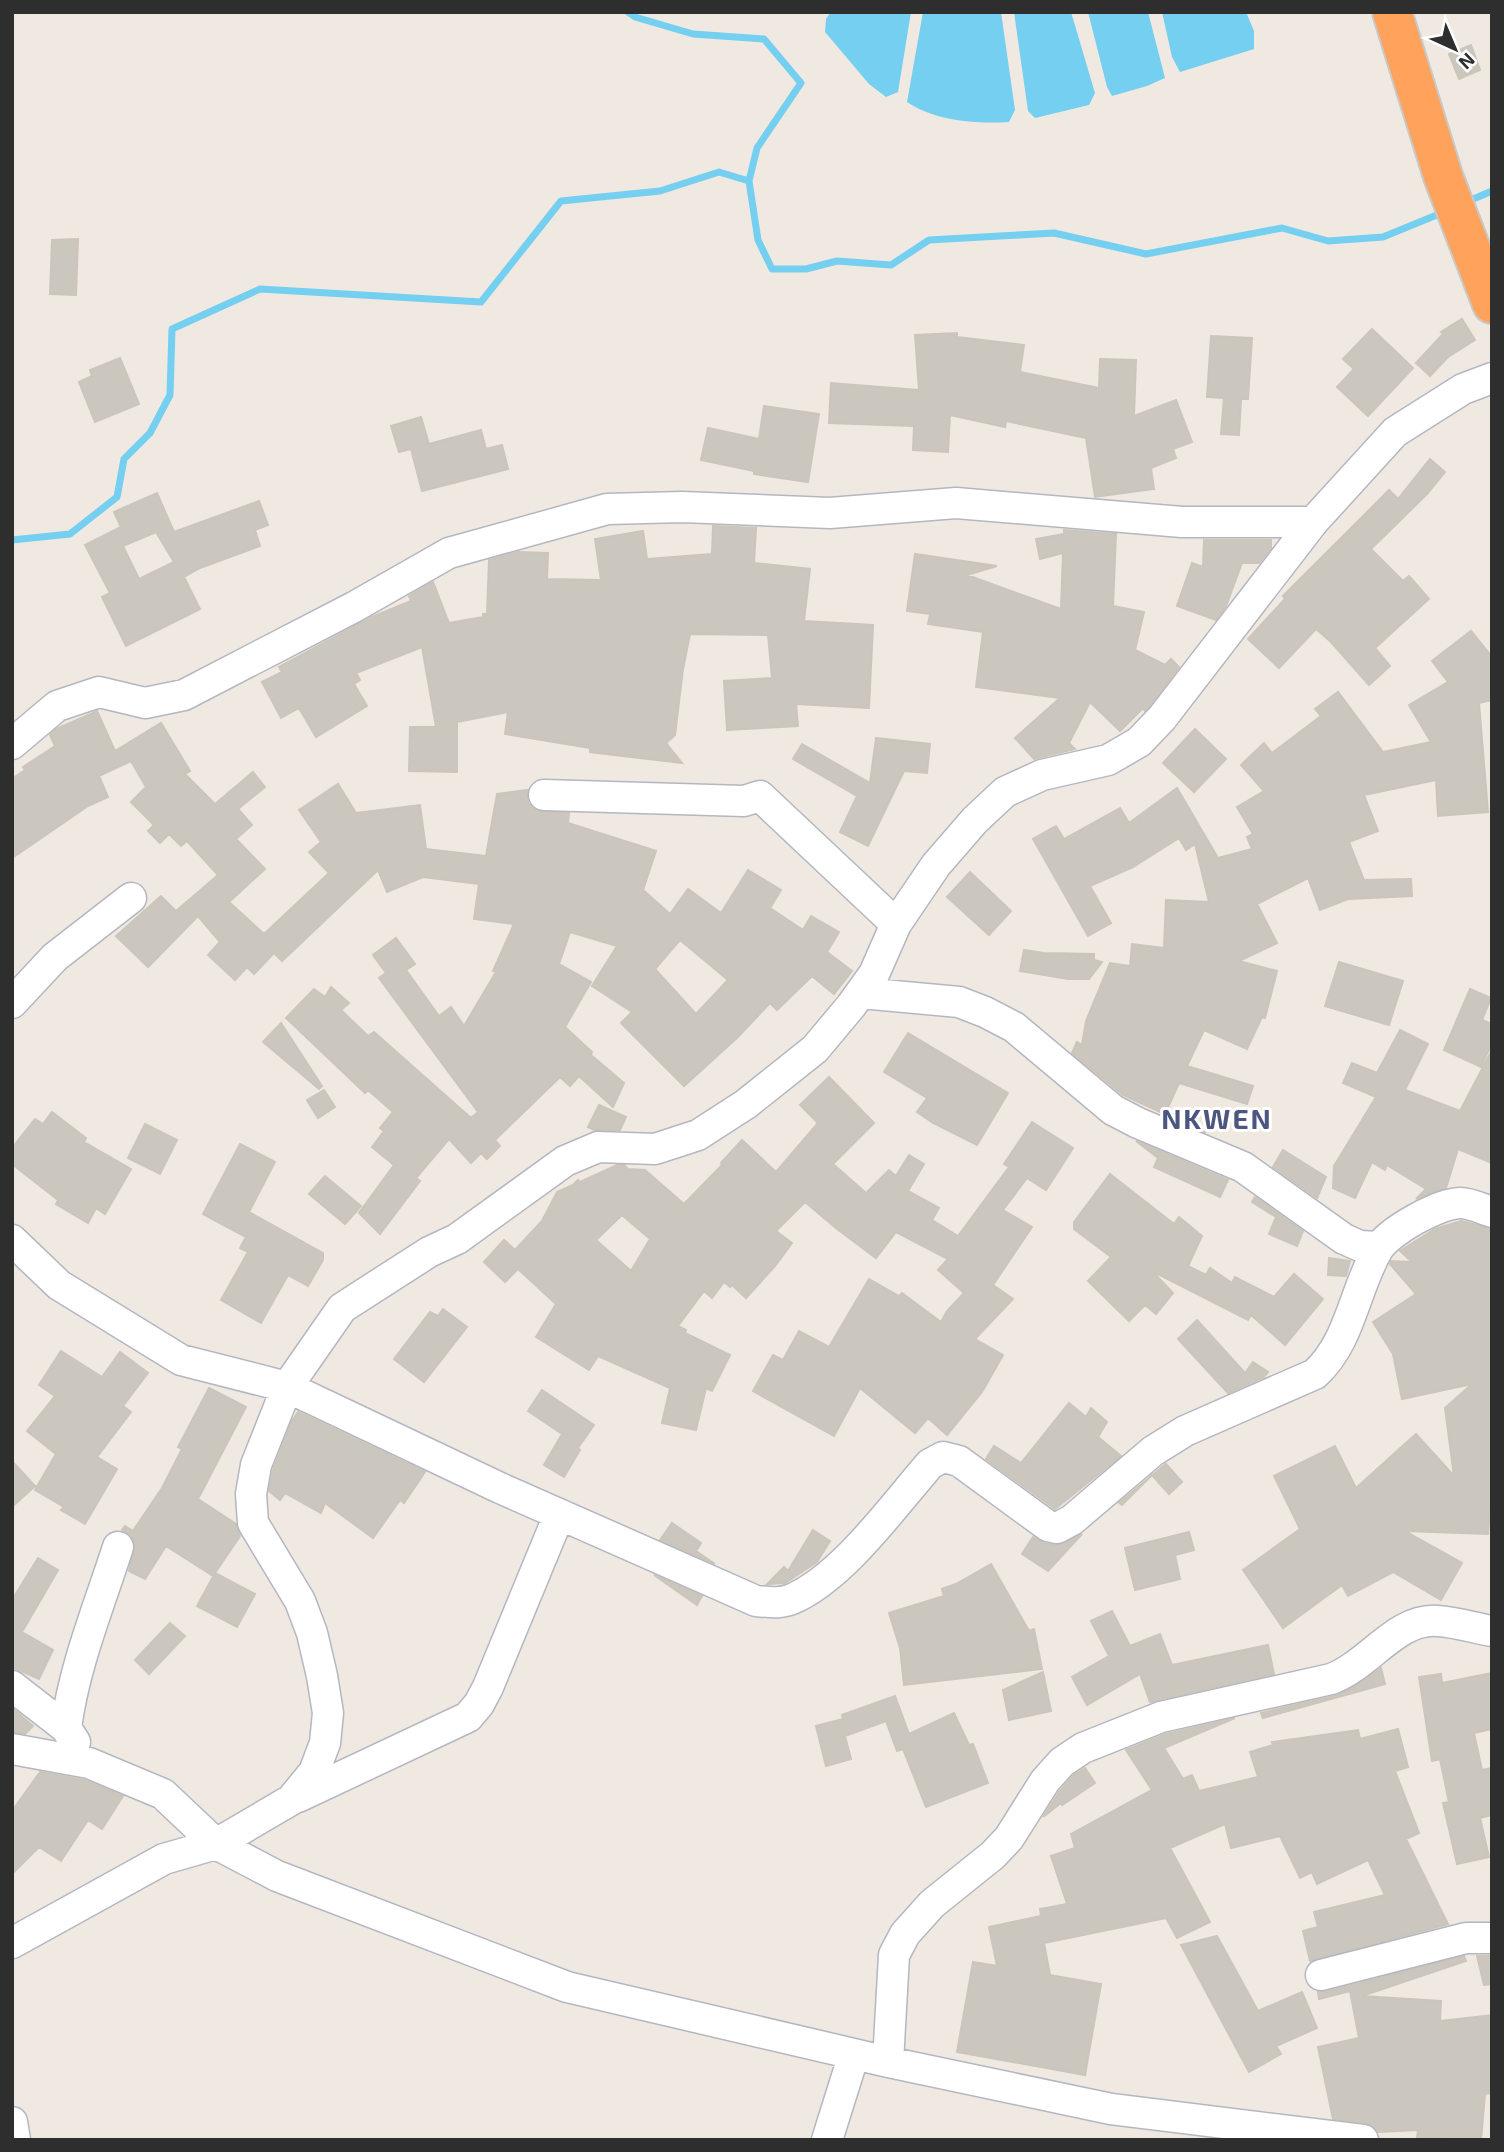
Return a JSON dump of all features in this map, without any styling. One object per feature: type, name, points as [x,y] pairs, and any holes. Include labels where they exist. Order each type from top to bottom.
[{"type":"highway","points":[[1392,12],[1443,176],[1492,304]]},
{"type":"street","points":[[291,1800],[314,1772],[325,1743],[328,1713],[314,1644],[300,1601],[253,1523],[251,1494],[256,1465],[287,1387],[342,1308],[429,1252],[457,1240],[565,1161],[597,1147],[655,1149],[698,1135],[746,1104],[815,1049],[874,974],[896,924],[936,865],[975,820],[1005,792],[1042,775],[1108,760],[1139,742],[1162,718],[1312,522],[1395,432],[1464,389],[1492,377]]},
{"type":"street","points":[[12,744],[57,706],[99,692],[145,703],[184,695],[354,607],[449,553],[607,509],[682,507],[830,513],[956,503],[1182,522],[1312,522]]},
{"type":"street","points":[[544,794],[744,801],[760,796],[896,924]]},
{"type":"street","points":[[12,1003],[55,957],[131,898]]},
{"type":"street","points":[[861,993],[959,1002],[985,1012],[1014,1027],[1113,1110],[1243,1167],[1344,1239],[1360,1246],[1379,1247]]},
{"type":"street","points":[[12,1240],[59,1284],[181,1360],[287,1387],[559,1515],[756,1601],[775,1603],[793,1598],[845,1561],[930,1464],[943,1457],[959,1461],[1048,1526],[1057,1528],[1072,1520],[1153,1451],[1185,1431],[1315,1374],[1329,1362],[1379,1247],[1415,1219],[1437,1207],[1462,1203],[1492,1212]]},
{"type":"street","points":[[12,1943],[164,1860],[216,1844],[291,1800],[468,1717],[488,1688],[559,1515]]},
{"type":"street","points":[[66,1728],[71,1694],[118,1547]]},
{"type":"street","points":[[888,2062],[894,1955],[905,1934],[932,1904],[993,1855],[1009,1838],[1045,1781],[1062,1762],[1083,1748],[1161,1717],[1348,1673],[1410,1626],[1436,1620],[1492,1631]]},
{"type":"street","points":[[12,1686],[66,1728],[89,1763]]},
{"type":"street","points":[[12,1749],[89,1763],[163,1794],[216,1844],[277,1876],[567,1987],[888,2062],[1111,2109],[1363,2140]]},
{"type":"street","points":[[1321,1975],[1447,1942],[1466,1938],[1492,1938]]},
{"type":"street","points":[[827,2140],[854,2054]]},
{"type":"street","points":[[12,2122],[15,2140]]},
{"type":"water","points":[[831,12],[911,12],[898,92],[886,97],[869,84],[825,32],[826,19]]},
{"type":"water","points":[[923,12],[1001,12],[1015,110],[1009,122],[956,120],[930,113],[907,102]]},
{"type":"water","points":[[1014,12],[1071,12],[1095,93],[1089,105],[1035,118],[1028,111]]},
{"type":"water","points":[[1088,12],[1148,12],[1165,78],[1112,96],[1107,87]]},
{"type":"water","points":[[1162,12],[1246,12],[1254,31],[1254,49],[1180,72],[1172,57]]},
{"type":"building","points":[[1471,45],[1480,70],[1459,79],[1449,54]]},
{"type":"building","points":[[78,239],[76,295],[50,294],[52,240]]},
{"type":"building","points":[[1462,319],[1475,340],[1448,357],[1430,376],[1416,363],[1443,334],[1441,332]]},
{"type":"building","points":[[1372,329],[1413,368],[1368,416],[1337,387],[1354,369],[1343,359]]},
{"type":"building","points":[[957,333],[957,337],[1024,345],[1020,372],[1099,388],[1100,359],[1136,360],[1134,416],[1176,400],[1192,442],[1173,449],[1176,458],[1151,468],[1154,489],[1095,497],[1086,438],[1006,421],[1005,427],[950,415],[948,452],[913,450],[914,426],[829,423],[831,383],[919,390],[915,335]]},
{"type":"building","points":[[1211,336],[1252,338],[1248,399],[1241,399],[1239,435],[1221,434],[1224,398],[1207,397]]},
{"type":"building","points":[[120,358],[139,404],[95,422],[79,382],[92,376],[90,370]]},
{"type":"building","points":[[764,406],[819,414],[808,482],[754,474],[754,471],[701,460],[708,428],[759,439]]},
{"type":"building","points":[[421,417],[429,444],[481,430],[486,449],[502,445],[508,469],[422,491],[411,449],[399,452],[391,426]]},
{"type":"building","points":[[1430,459],[1445,472],[1427,494],[1371,549],[1403,581],[1409,576],[1429,599],[1375,648],[1390,666],[1369,685],[1316,629],[1279,668],[1248,639],[1285,599],[1283,596],[1389,490],[1398,499]]},
{"type":"building","points":[[157,493],[174,532],[259,501],[268,525],[255,530],[260,546],[200,568],[184,577],[200,609],[126,646],[102,597],[110,593],[85,545],[121,527],[114,512]],"holes":[[[156,532],[174,562],[139,579],[123,546]]]},
{"type":"building","points":[[713,526],[756,528],[754,563],[810,569],[804,621],[873,625],[869,708],[796,704],[798,726],[727,730],[724,681],[772,678],[768,635],[690,634],[675,735],[666,743],[682,763],[590,752],[590,748],[505,734],[508,712],[457,722],[457,772],[409,771],[410,727],[436,727],[422,647],[356,673],[360,680],[354,684],[367,706],[316,737],[299,708],[281,718],[262,682],[282,672],[279,667],[372,617],[411,601],[409,596],[433,582],[449,623],[483,617],[483,614],[487,614],[489,560],[518,552],[548,553],[547,579],[601,580],[595,539],[643,531],[647,559],[712,554]]},
{"type":"building","points":[[1064,530],[1116,534],[1113,606],[1144,612],[1135,650],[1165,665],[1171,659],[1179,667],[1149,707],[1145,711],[1143,708],[1120,731],[1090,702],[1069,743],[1075,749],[1034,759],[1015,738],[1060,698],[976,687],[983,632],[928,624],[930,614],[907,611],[915,554],[997,566],[967,575],[1061,609],[1063,553],[1040,559],[1036,539],[1064,534]]},
{"type":"building","points":[[1204,540],[1271,540],[1271,548],[1259,563],[1242,563],[1226,606],[1216,620],[1177,606],[1192,563],[1203,567]]},
{"type":"building","points":[[1471,631],[1492,657],[1492,700],[1479,703],[1488,812],[1438,816],[1436,780],[1364,795],[1378,831],[1349,842],[1364,880],[1411,879],[1412,896],[1348,899],[1320,910],[1308,878],[1257,904],[1277,943],[1239,961],[1277,971],[1265,1018],[1262,1017],[1247,1049],[1204,1030],[1187,1066],[1253,1086],[1247,1104],[1179,1083],[1165,1114],[1206,1133],[1123,1095],[1072,1053],[1077,1042],[1082,1045],[1086,1021],[1110,963],[1130,966],[1132,944],[1164,948],[1166,900],[1209,902],[1195,844],[1186,850],[1179,838],[1133,867],[1090,886],[1111,923],[1088,936],[1033,839],[1056,826],[1064,839],[1120,808],[1129,823],[1177,788],[1218,858],[1252,849],[1247,837],[1253,834],[1237,807],[1264,791],[1241,765],[1264,743],[1272,753],[1321,716],[1315,709],[1338,692],[1383,752],[1431,742],[1409,705],[1448,682],[1432,661]]},
{"type":"building","points":[[97,711],[115,751],[161,723],[190,771],[185,774],[215,804],[253,772],[265,787],[238,809],[252,825],[236,839],[265,869],[229,902],[264,934],[329,873],[309,852],[321,842],[299,810],[338,784],[356,813],[420,805],[426,849],[486,856],[497,794],[528,790],[528,803],[535,810],[569,813],[568,823],[656,851],[643,890],[670,914],[688,889],[721,913],[748,870],[781,890],[770,908],[803,930],[811,916],[839,932],[827,952],[852,971],[834,994],[812,976],[777,1010],[770,1003],[738,1037],[684,1086],[621,1023],[632,1012],[592,986],[617,946],[570,932],[559,964],[591,982],[565,1027],[592,1052],[591,1055],[624,1083],[613,1107],[579,1076],[570,1086],[560,1077],[495,1140],[500,1146],[487,1159],[481,1153],[471,1163],[449,1139],[416,1178],[420,1181],[380,1234],[359,1213],[394,1165],[372,1147],[384,1131],[380,1128],[393,1112],[368,1090],[365,1093],[286,1018],[314,989],[325,997],[331,987],[349,1003],[341,1010],[368,1036],[374,1032],[471,1118],[478,1112],[379,978],[386,973],[373,955],[396,938],[415,964],[406,970],[439,1016],[451,1007],[464,1026],[496,972],[493,971],[514,924],[474,919],[479,884],[423,877],[387,892],[378,870],[282,961],[274,953],[254,974],[247,967],[235,980],[208,955],[220,942],[198,916],[148,967],[116,936],[161,896],[176,911],[218,875],[187,841],[181,846],[169,834],[160,843],[148,831],[154,825],[131,802],[146,787],[131,761],[99,776],[108,797],[88,806],[12,858],[12,779],[25,770],[23,767],[55,746],[50,735],[56,729]],"holes":[[[680,940],[728,980],[696,1014],[655,969]]]},
{"type":"building","points":[[1195,729],[1226,759],[1194,792],[1163,763]]},
{"type":"building","points":[[876,738],[930,744],[927,773],[904,771],[868,846],[840,832],[857,796],[793,759],[802,744],[870,783]]},
{"type":"building","points":[[970,872],[1011,911],[989,935],[947,897]]},
{"type":"building","points":[[1024,950],[1094,954],[1094,960],[1102,962],[1089,979],[1068,979],[1020,971]]},
{"type":"building","points":[[1339,962],[1403,981],[1389,1025],[1325,1006]]},
{"type":"building","points":[[1470,989],[1491,998],[1482,1020],[1492,1024],[1492,1043],[1481,1067],[1444,1050]]},
{"type":"building","points":[[281,1023],[322,1086],[319,1089],[263,1042]]},
{"type":"building","points":[[1400,1030],[1428,1044],[1405,1090],[1460,1111],[1492,1050],[1492,1163],[1458,1149],[1446,1188],[1416,1199],[1426,1189],[1387,1165],[1385,1170],[1372,1162],[1355,1198],[1333,1188],[1334,1166],[1376,1097],[1343,1083],[1352,1063],[1377,1073]]},
{"type":"building","points":[[908,1033],[1008,1093],[977,1145],[917,1112],[927,1098],[884,1072]]},
{"type":"building","points":[[829,1077],[874,1123],[833,1164],[866,1193],[889,1170],[896,1176],[909,1155],[924,1164],[908,1191],[939,1208],[932,1220],[958,1236],[1009,1167],[1004,1164],[1032,1122],[1073,1148],[1046,1190],[1027,1178],[1003,1210],[1032,1227],[993,1285],[1013,1299],[975,1339],[1003,1355],[982,1392],[947,1435],[928,1418],[915,1433],[860,1388],[834,1436],[753,1391],[773,1355],[783,1360],[799,1331],[829,1347],[869,1279],[899,1296],[902,1293],[941,1322],[947,1311],[964,1293],[938,1270],[948,1259],[896,1232],[876,1258],[805,1202],[776,1231],[792,1243],[746,1298],[732,1285],[730,1287],[724,1282],[712,1298],[704,1291],[678,1326],[686,1330],[685,1333],[730,1355],[712,1391],[706,1388],[696,1430],[662,1423],[670,1388],[598,1356],[589,1370],[536,1337],[556,1304],[518,1269],[505,1282],[484,1262],[504,1240],[515,1250],[542,1221],[557,1192],[578,1180],[580,1182],[617,1165],[645,1170],[684,1204],[742,1140],[776,1172],[818,1123],[800,1105]],"holes":[[[622,1215],[650,1239],[631,1271],[596,1240]]]},
{"type":"building","points":[[324,1090],[335,1107],[318,1118],[307,1100]]},
{"type":"building","points":[[599,1105],[626,1117],[620,1130],[594,1130],[588,1127]]},
{"type":"building","points":[[52,1112],[86,1138],[84,1142],[131,1169],[105,1214],[96,1208],[88,1223],[56,1204],[58,1200],[12,1164],[12,1148],[35,1119],[43,1124]]},
{"type":"building","points":[[145,1124],[177,1140],[160,1174],[128,1158]]},
{"type":"building","points":[[1136,1141],[1228,1180],[1220,1197],[1154,1167],[1158,1158]]},
{"type":"building","points":[[240,1144],[275,1162],[249,1212],[323,1253],[323,1260],[308,1286],[288,1275],[261,1323],[221,1300],[248,1252],[240,1248],[246,1237],[203,1214]]},
{"type":"building","points":[[1283,1150],[1326,1177],[1317,1198],[1273,1167]]},
{"type":"building","points":[[1110,1174],[1174,1224],[1179,1217],[1202,1236],[1188,1266],[1206,1275],[1210,1268],[1232,1283],[1235,1277],[1274,1297],[1294,1274],[1323,1299],[1285,1345],[1251,1315],[1248,1320],[1152,1271],[1173,1293],[1156,1314],[1145,1305],[1129,1321],[1088,1281],[1111,1257],[1074,1229],[1074,1222]]},
{"type":"building","points":[[325,1176],[361,1206],[345,1224],[309,1194]]},
{"type":"building","points":[[1255,1197],[1303,1231],[1297,1246],[1269,1234],[1276,1217],[1252,1202]]},
{"type":"building","points":[[1461,1221],[1492,1229],[1492,1486],[1488,1534],[1405,1531],[1462,1563],[1441,1600],[1393,1572],[1348,1596],[1342,1585],[1283,1628],[1243,1570],[1300,1529],[1274,1476],[1335,1446],[1356,1488],[1416,1434],[1454,1476],[1445,1408],[1472,1384],[1402,1399],[1393,1354],[1373,1322],[1416,1294],[1390,1264],[1391,1261],[1412,1262],[1400,1251],[1435,1229]]},
{"type":"building","points":[[1329,1258],[1350,1261],[1346,1276],[1328,1275]]},
{"type":"building","points":[[443,1309],[467,1327],[424,1382],[394,1359],[430,1312],[438,1316]]},
{"type":"building","points":[[1197,1320],[1245,1373],[1253,1362],[1268,1372],[1264,1377],[1228,1393],[1178,1339]]},
{"type":"building","points":[[61,1351],[102,1377],[120,1352],[148,1373],[123,1406],[131,1412],[97,1457],[117,1469],[85,1524],[61,1510],[64,1507],[35,1490],[56,1454],[27,1431],[55,1396],[39,1385]]},
{"type":"building","points":[[209,1388],[246,1407],[198,1499],[236,1524],[240,1536],[213,1576],[166,1546],[145,1579],[129,1571],[135,1544],[131,1535],[122,1530],[125,1526],[133,1531],[162,1488],[182,1449],[178,1447]]},
{"type":"building","points":[[542,1390],[594,1425],[578,1448],[580,1450],[564,1477],[544,1465],[562,1434],[528,1411]]},
{"type":"building","points":[[1069,1403],[1086,1417],[1091,1408],[1107,1422],[1098,1437],[1121,1456],[1055,1509],[986,1459],[994,1446],[1021,1463]]},
{"type":"building","points":[[298,1412],[425,1472],[404,1503],[400,1500],[373,1538],[325,1503],[321,1513],[285,1493],[280,1500],[269,1491],[273,1470]]},
{"type":"building","points":[[12,1461],[35,1486],[12,1507]]},
{"type":"building","points":[[1166,1464],[1182,1482],[1169,1494],[1152,1475]]},
{"type":"building","points":[[1148,1479],[1122,1505],[1119,1503]]},
{"type":"building","points":[[672,1523],[701,1543],[696,1551],[715,1564],[660,1540]]},
{"type":"building","points":[[813,1530],[830,1541],[817,1562],[785,1583],[767,1584],[784,1567],[788,1571]]},
{"type":"building","points":[[1189,1532],[1194,1550],[1175,1555],[1180,1579],[1135,1590],[1125,1548]]},
{"type":"building","points":[[1082,1534],[1048,1571],[1022,1554],[1033,1537],[1054,1545],[1065,1543]]},
{"type":"building","points":[[38,1558],[58,1570],[22,1632],[53,1650],[39,1679],[12,1667],[12,1600]]},
{"type":"building","points":[[991,1564],[1029,1631],[1034,1629],[1042,1669],[904,1685],[900,1648],[889,1613],[944,1596],[942,1589]]},
{"type":"building","points":[[215,1573],[255,1594],[237,1627],[197,1606]]},
{"type":"building","points":[[654,1575],[702,1596],[697,1605]]},
{"type":"building","points":[[1112,1611],[1130,1646],[1160,1634],[1172,1665],[1268,1645],[1274,1674],[1150,1702],[1140,1674],[1087,1705],[1072,1677],[1109,1656],[1091,1621]]},
{"type":"building","points":[[170,1623],[185,1636],[149,1674],[135,1660]]},
{"type":"building","points":[[1381,1668],[1385,1684],[1263,1718],[1261,1713],[1338,1695]]},
{"type":"building","points":[[1043,1672],[1051,1711],[1009,1720],[1003,1690]]},
{"type":"building","points":[[1492,1673],[1492,1729],[1474,1733],[1482,1770],[1492,1768],[1492,1815],[1480,1818],[1489,1857],[1457,1864],[1443,1803],[1449,1802],[1440,1759],[1432,1761],[1419,1677],[1441,1674],[1442,1683]]},
{"type":"building","points":[[895,1696],[909,1734],[954,1713],[969,1745],[973,1744],[988,1783],[926,1807],[903,1749],[897,1751],[886,1721],[845,1736],[851,1759],[826,1766],[816,1726],[843,1719],[842,1715]]},
{"type":"building","points":[[12,1708],[33,1726],[25,1734],[12,1732]]},
{"type":"building","points":[[1235,1718],[1164,1748],[1183,1779],[1192,1775],[1199,1791],[1258,1777],[1250,1752],[1273,1745],[1272,1742],[1358,1730],[1360,1739],[1398,1729],[1408,1767],[1395,1771],[1419,1833],[1406,1839],[1448,1924],[1310,1961],[1303,1931],[1318,1927],[1314,1912],[1385,1895],[1368,1860],[1317,1884],[1312,1872],[1300,1878],[1280,1836],[1231,1848],[1225,1824],[1170,1848],[1210,1922],[1177,1938],[1166,1918],[1044,1943],[1050,1975],[1101,1984],[1085,2075],[957,2052],[973,1962],[997,1966],[989,1927],[1041,1916],[1040,1909],[1067,1904],[1051,1856],[1075,1848],[1071,1834],[1152,1790],[1126,1750],[1166,1734]]},
{"type":"building","points":[[1085,1768],[1095,1783],[1043,1817],[1059,1792],[1074,1775]]},
{"type":"building","points":[[40,1772],[84,1780],[123,1796],[102,1829],[88,1820],[61,1861],[39,1847],[12,1874],[12,1811]]},
{"type":"building","points":[[1217,1936],[1258,2011],[1302,1992],[1317,2028],[1276,2046],[1281,2054],[1249,2072],[1181,1945]]},
{"type":"building","points":[[1464,1956],[1466,1961],[1362,1996],[1441,2001],[1440,2021],[1492,2015],[1492,2093],[1485,2094],[1481,2140],[1417,2138],[1418,2130],[1378,2132],[1366,2123],[1333,2119],[1318,2047],[1359,2038],[1350,1991],[1319,1999],[1318,1992]]},
{"type":"building","points":[[1477,1956],[1492,1956],[1492,1984],[1484,1985]]},
{"type":"waterway","points":[[628,12],[635,17],[693,34],[764,39],[801,83],[757,148],[749,181]]},
{"type":"waterway","points":[[12,540],[70,534],[117,497],[124,459],[150,433],[170,395],[172,329],[260,289],[481,302],[561,201],[660,191],[719,172],[749,181],[758,240],[772,269],[806,269],[837,261],[891,265],[929,240],[1054,233],[1146,254],[1282,228],[1328,241],[1383,237],[1444,212]]},
{"type":"waterway","points":[[1464,203],[1492,191]]},
{"type":"district","name":"NKWEN","points":[[1217,1119]]}]
